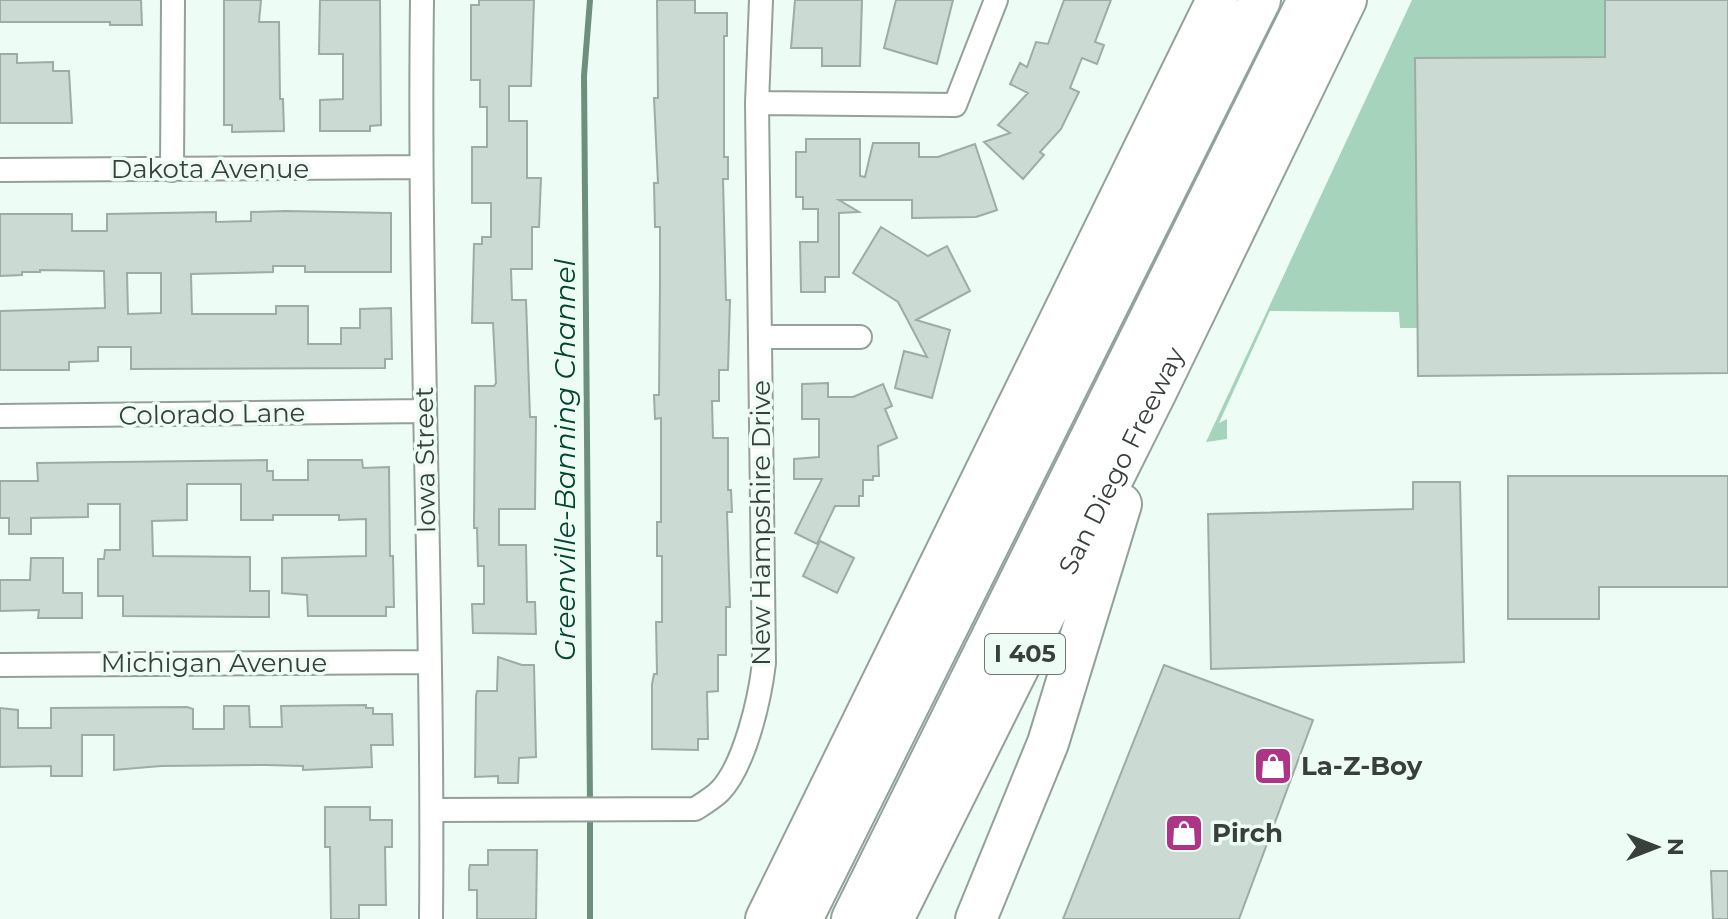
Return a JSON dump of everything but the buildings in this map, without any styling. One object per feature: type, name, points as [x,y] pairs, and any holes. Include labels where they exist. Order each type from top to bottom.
[{"type":"highway","points":[[766,919],[1217,0]]},
{"type":"highway","points":[[802,919],[1260,0]]},
{"type":"highway","points":[[852,919],[1308,0]]},
{"type":"highway","name":"San Diego Freeway","points":[[893,919],[1157,390],[1346,0]]},
{"type":"highway","points":[[976,919],[1048,743],[1157,390]]},
{"type":"street","points":[[172,170],[173,0]]},
{"type":"street","name":"Iowa Street","points":[[422,0],[420,167],[432,810],[431,919]]},
{"type":"street","name":"New Hampshire Drive","points":[[432,810],[695,809],[722,790],[743,752],[760,697],[764,663],[757,103],[761,0]]},
{"type":"street","points":[[757,103],[955,105],[996,0]]},
{"type":"street","name":"Dakota Avenue","points":[[0,170],[420,167]]},
{"type":"street","points":[[760,337],[860,337]]},
{"type":"street","name":"Colorado Lane","points":[[0,416],[424,411]]},
{"type":"street","name":"Michigan Avenue","points":[[0,665],[429,662]]},
{"type":"green space","points":[[1412,0],[1605,0],[1605,57],[1415,58],[1417,328],[1400,328],[1399,312],[1270,311],[1219,423],[1227,419],[1227,439],[1206,442]]},
{"type":"waterway","name":"Greenville-Banning Channel","points":[[590,0],[584,76],[590,803]]},
{"type":"waterway","name":"Greenville-Banning Channel","points":[[590,815],[590,919]]},
{"type":"place","name":"La-Z-Boy","points":[[1273,766]]},
{"type":"place","name":"Pirch","points":[[1184,833]]}]
